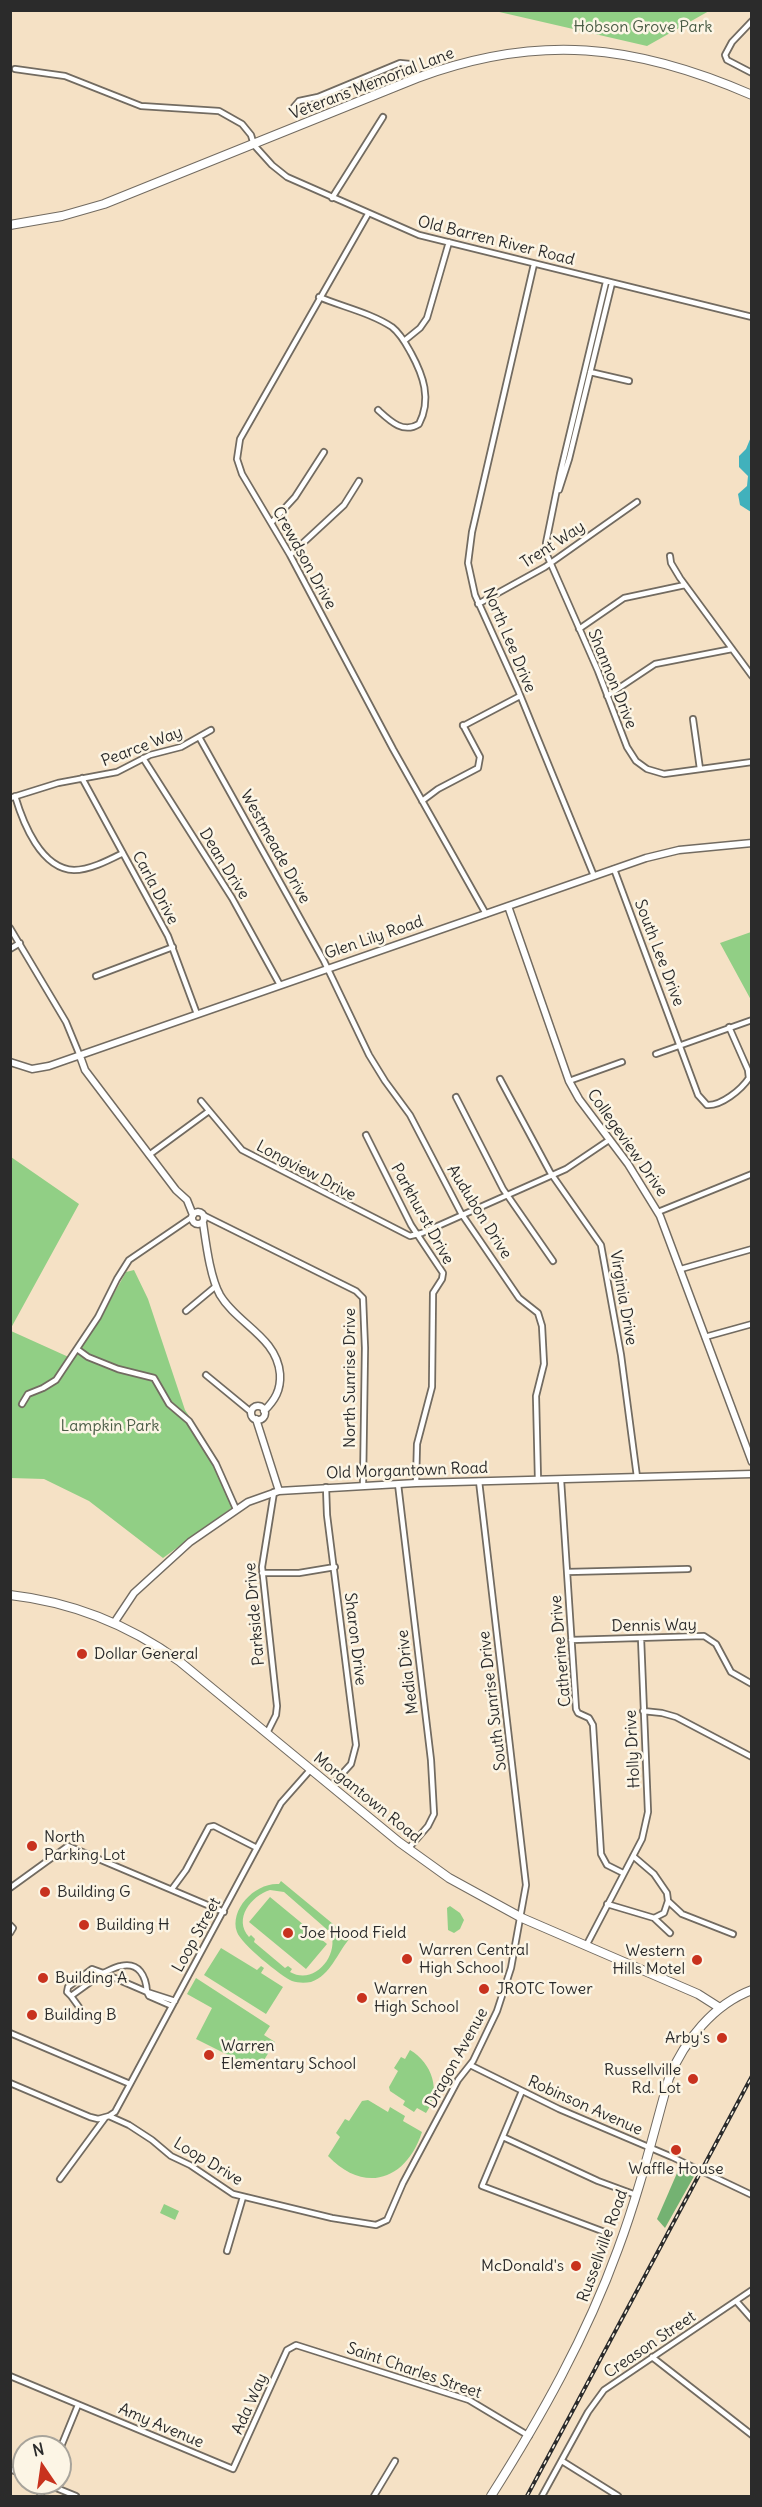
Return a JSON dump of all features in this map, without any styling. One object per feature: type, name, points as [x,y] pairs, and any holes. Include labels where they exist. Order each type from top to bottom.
[{"type":"main road","name":"Veterans Memorial Lane","points":[[10,225],[62,216],[104,204],[417,78],[455,65],[499,55],[541,50],[582,50],[623,54],[663,62],[698,73],[752,95]]},
{"type":"main road","name":"Morgantown Road","points":[[10,1595],[58,1604],[114,1623],[141,1636],[179,1661],[408,1849],[466,1889],[522,1918],[723,2006]]},
{"type":"main road","name":"Russellville Road","points":[[492,2496],[561,2379],[594,2308],[636,2195],[676,2063],[688,2042],[728,2000],[752,1990]]},
{"type":"main road","name":"Russellville Road","points":[[723,2006],[752,1995]]},
{"type":"street","points":[[752,21],[732,42],[725,55],[727,60],[752,73]]},
{"type":"street","points":[[293,108],[299,101],[318,97],[400,63],[410,64],[417,78]]},
{"type":"street","name":"Old Barren River Road","points":[[15,69],[65,76],[141,106],[219,111],[242,124],[255,145],[282,173],[332,198],[419,235],[752,317]]},
{"type":"street","points":[[332,198],[383,117]]},
{"type":"street","name":"Crewdson Drive","points":[[368,214],[319,297],[237,447],[239,467],[272,522],[422,801],[486,914]]},
{"type":"street","points":[[404,341],[420,328],[427,318],[449,242]]},
{"type":"street","name":"North Lee Drive","points":[[534,264],[470,540],[469,571],[478,604],[520,696],[594,876]]},
{"type":"street","name":"Shannon Drive","points":[[572,433],[590,373],[606,282]]},
{"type":"street","name":"Shannon Drive","points":[[612,283],[584,371],[564,479],[558,492],[546,543],[550,564],[630,753],[641,766],[664,774],[752,762]]},
{"type":"street","points":[[319,297],[386,323],[395,329],[424,379],[425,393],[421,419],[413,427],[397,426],[378,410]]},
{"type":"street","points":[[584,371],[629,381]]},
{"type":"street","points":[[272,522],[302,487],[324,452]]},
{"type":"street","points":[[290,555],[344,505],[358,481]]},
{"type":"street","name":"Trent Way","points":[[478,604],[550,564],[638,502]]},
{"type":"street","points":[[670,556],[671,563],[685,585],[752,676]]},
{"type":"street","points":[[579,629],[624,598],[685,585]]},
{"type":"street","points":[[607,696],[656,664],[732,649]]},
{"type":"street","points":[[422,801],[438,789],[478,768],[480,757],[463,725],[520,696]]},
{"type":"street","points":[[693,719],[700,769]]},
{"type":"street","name":"Pearce Way","points":[[13,797],[58,783],[117,772],[143,758],[178,749],[211,730]]},
{"type":"street","name":"Westmeade Drive","points":[[199,737],[328,969]]},
{"type":"street","name":"Dean Drive","points":[[143,758],[232,898],[280,985]]},
{"type":"street","name":"Carla Drive","points":[[82,778],[173,947],[197,1014]]},
{"type":"street","points":[[13,797],[34,838],[46,856],[57,865],[77,870],[123,852]]},
{"type":"street","name":"Glen Lily Road","points":[[10,1062],[25,1068],[41,1068],[614,869],[679,850],[752,843]]},
{"type":"street","name":"South Lee Drive","points":[[614,869],[700,1100],[705,1105],[713,1105],[735,1092],[749,1078],[748,1070],[729,1028]]},
{"type":"street","name":"Collegeview Drive","points":[[508,906],[568,1081],[628,1164],[658,1212],[752,1462]]},
{"type":"street","points":[[10,928],[66,1022],[85,1070],[189,1204],[204,1233],[216,1286],[226,1303],[267,1343],[276,1356],[279,1388],[271,1403],[257,1409],[241,1401],[206,1375]]},
{"type":"street","points":[[10,949],[20,943]]},
{"type":"street","points":[[96,976],[173,947]]},
{"type":"street","name":"Audubon Drive","points":[[328,969],[369,1055],[410,1114],[463,1215],[519,1298],[535,1310],[540,1317],[544,1364],[536,1401],[538,1480]]},
{"type":"street","points":[[656,1054],[752,1020]]},
{"type":"street","points":[[568,1081],[622,1062]]},
{"type":"street","name":"Virginia Drive","points":[[500,1079],[552,1175],[596,1236],[602,1249],[621,1355],[637,1478]]},
{"type":"street","points":[[456,1097],[508,1196],[553,1261]]},
{"type":"street","name":"Longview Drive","points":[[201,1101],[232,1141],[246,1153],[400,1233],[410,1236],[417,1235]]},
{"type":"street","points":[[149,1155],[209,1111]]},
{"type":"street","name":"Parkhurst Drive","points":[[366,1134],[417,1235],[442,1270],[443,1276],[433,1293],[432,1388],[417,1444],[416,1483]]},
{"type":"street","points":[[417,1235],[572,1166],[609,1140]]},
{"type":"street","points":[[658,1212],[752,1174]]},
{"type":"street","points":[[22,1404],[28,1394],[56,1380],[98,1317],[124,1266],[135,1255],[197,1219]]},
{"type":"street","name":"North Sunrise Drive","points":[[197,1219],[213,1220],[356,1291],[363,1298],[365,1358],[363,1485]]},
{"type":"street","points":[[681,1269],[752,1249]]},
{"type":"street","points":[[186,1311],[216,1286]]},
{"type":"street","points":[[705,1337],[752,1324]]},
{"type":"street","points":[[77,1349],[88,1357],[118,1369],[154,1378],[169,1404],[189,1421],[216,1464],[237,1509]]},
{"type":"street","points":[[257,1409],[258,1419]]},
{"type":"street","name":"Parkside Drive","points":[[257,1409],[260,1431],[276,1492],[262,1573],[277,1706],[275,1718],[267,1733]]},
{"type":"street","name":"Old Morgantown Road","points":[[114,1623],[130,1597],[190,1542],[254,1498],[276,1492],[363,1485],[752,1474]]},
{"type":"street","name":"Catherine Drive","points":[[561,1480],[576,1709],[578,1713],[590,1718],[594,1728],[601,1854],[607,1865],[623,1873]]},
{"type":"street","name":"South Sunrise Drive","points":[[479,1481],[526,1885],[522,1918]]},
{"type":"street","name":"Media Drive","points":[[398,1484],[431,1760],[434,1814],[428,1826],[408,1849]]},
{"type":"street","name":"Sharon Drive","points":[[326,1487],[356,1745],[351,1764],[332,1786]]},
{"type":"street","points":[[262,1573],[298,1573],[334,1567]]},
{"type":"street","points":[[567,1572],[688,1569]]},
{"type":"street","name":"Dennis Way","points":[[571,1640],[699,1636],[709,1638],[719,1648],[731,1672],[752,1684]]},
{"type":"street","name":"Holly Drive","points":[[586,1946],[642,1839],[648,1819],[641,1638]]},
{"type":"street","points":[[643,1712],[662,1713],[676,1717],[752,1757]]},
{"type":"street","name":"Loop Street","points":[[60,2180],[107,2117],[115,2112],[281,1803],[310,1769]]},
{"type":"street","points":[[172,1889],[187,1869],[207,1829],[212,1826],[257,1848]]},
{"type":"street","points":[[10,1888],[68,1846],[224,1912]]},
{"type":"street","points":[[633,1856],[657,1878],[667,1893],[668,1902],[664,1913],[654,1918]]},
{"type":"street","points":[[668,1902],[691,1919],[733,1934]]},
{"type":"street","points":[[607,1904],[654,1918],[670,1933]]},
{"type":"street","name":"Dragon Avenue","points":[[410,2170],[458,2080],[470,2065],[502,1998],[522,1918]]},
{"type":"street","points":[[10,1925],[13,1928],[10,1933]]},
{"type":"street","points":[[71,1996],[103,1973],[117,1966],[128,1965],[140,1970],[145,1977],[147,1992]]},
{"type":"street","points":[[79,2007],[67,1992],[68,1987],[92,1969],[147,1992],[149,1996],[174,2004]]},
{"type":"street","points":[[112,1969],[112,1977]]},
{"type":"street","points":[[10,2032],[130,2084]]},
{"type":"street","name":"Robinson Avenue","points":[[470,2065],[522,2091],[752,2195]]},
{"type":"street","name":"Loop Drive","points":[[10,2083],[90,2117],[107,2117],[138,2130],[171,2156],[190,2165],[222,2188],[243,2197],[260,2199],[282,2208],[306,2210],[326,2217],[379,2224],[389,2218],[410,2170]]},
{"type":"street","points":[[522,2091],[482,2186],[610,2234]]},
{"type":"street","points":[[503,2137],[597,2181],[636,2195]]},
{"type":"street","points":[[227,2251],[243,2197]]},
{"type":"street","name":"Creason Street","points":[[542,2496],[598,2397],[652,2357],[752,2290]]},
{"type":"street","points":[[736,2302],[752,2319]]},
{"type":"street","name":"Saint Charles Street","points":[[286,2350],[298,2344],[462,2397],[482,2406],[529,2436]]},
{"type":"street","name":"Ada Way","points":[[234,2468],[286,2350]]},
{"type":"street","points":[[652,2357],[752,2434]]},
{"type":"street","name":"Amy Avenue","points":[[10,2376],[234,2468]]},
{"type":"street","points":[[66,2435],[78,2405]]},
{"type":"street","points":[[374,2496],[395,2461]]},
{"type":"street","points":[[562,2461],[618,2496]]},
{"type":"green space","name":"Hobson Grove Park","points":[[709,10],[647,46],[495,11]]},
{"type":"green space","points":[[752,932],[751,1000],[720,943]]},
{"type":"green space","points":[[11,1157],[79,1204],[11,1328]]},
{"type":"green space","name":"Lampkin Park","points":[[134,1270],[148,1299],[185,1410],[209,1446],[237,1504],[163,1558],[89,1501],[44,1479],[11,1478],[11,1331],[73,1359],[94,1329],[126,1272]]},
{"type":"green space","points":[[281,1881],[350,1938],[329,1969],[311,1982],[297,1982],[287,1978],[253,1951],[237,1932],[237,1915],[246,1899],[262,1887],[279,1884]],"holes":[[[270,1890],[284,1892],[331,1933],[333,1942],[328,1959],[316,1972],[308,1975],[290,1972],[292,1969],[288,1966],[285,1968],[254,1942],[255,1939],[251,1935],[249,1937],[245,1930],[243,1923],[246,1909],[256,1897]]]},
{"type":"green space","name":"Joe Hood Field","points":[[270,1897],[327,1944],[306,1969],[249,1922]]},
{"type":"green space","points":[[450,1906],[460,1913],[464,1920],[460,1929],[454,1933],[448,1930],[447,1908]]},
{"type":"green space","points":[[221,1948],[257,1970],[261,1966],[264,1968],[261,1973],[283,1987],[266,2014],[204,1975]]},
{"type":"green space","points":[[196,1978],[270,2026],[264,2035],[275,2042],[258,2070],[196,2039],[212,2008],[187,1994]]},
{"type":"green space","points":[[410,2050],[424,2062],[432,2078],[433,2096],[426,2113],[417,2108],[414,2112],[403,2105],[405,2101],[390,2091],[389,2087],[398,2071],[394,2068],[401,2057],[405,2059]]},
{"type":"green space","points":[[368,2100],[388,2112],[390,2107],[405,2116],[403,2121],[422,2132],[415,2149],[406,2162],[395,2171],[382,2177],[369,2178],[356,2175],[342,2168],[328,2156],[340,2137],[336,2133],[345,2119],[349,2121],[362,2101]]},
{"type":"green space","points":[[681,2164],[697,2171],[665,2228],[657,2219]]},
{"type":"green space","points":[[164,2204],[179,2211],[175,2220],[160,2213]]},
{"type":"water","points":[[751,437],[751,512],[740,505],[738,494],[747,486],[748,476],[739,467],[739,456],[746,449]]},
{"type":"railway","points":[[527,2496],[752,2076]]},
{"type":"place","name":"Dollar General","points":[[82,1654]]},
{"type":"place","name":"North Parking Lot","points":[[32,1846]]},
{"type":"place","name":"Building G","points":[[45,1892]]},
{"type":"place","name":"Building H","points":[[84,1925]]},
{"type":"place","name":"Joe Hood Field","points":[[288,1933]]},
{"type":"place","name":"Warren Central High School","points":[[407,1959]]},
{"type":"place","name":"Western Hills Motel","points":[[697,1960]]},
{"type":"place","name":"Building A","points":[[43,1978]]},
{"type":"place","name":"JROTC Tower","points":[[484,1989]]},
{"type":"place","name":"Warren High School","points":[[362,1998]]},
{"type":"place","name":"Building B","points":[[32,2015]]},
{"type":"place","name":"Arby's","points":[[722,2038]]},
{"type":"place","name":"Warren Elementary School","points":[[209,2055]]},
{"type":"place","name":"Russellville Rd. Lot","points":[[693,2079]]},
{"type":"place","name":"Waffle House","points":[[676,2150]]},
{"type":"place","name":"McDonald's","points":[[576,2266]]}]
